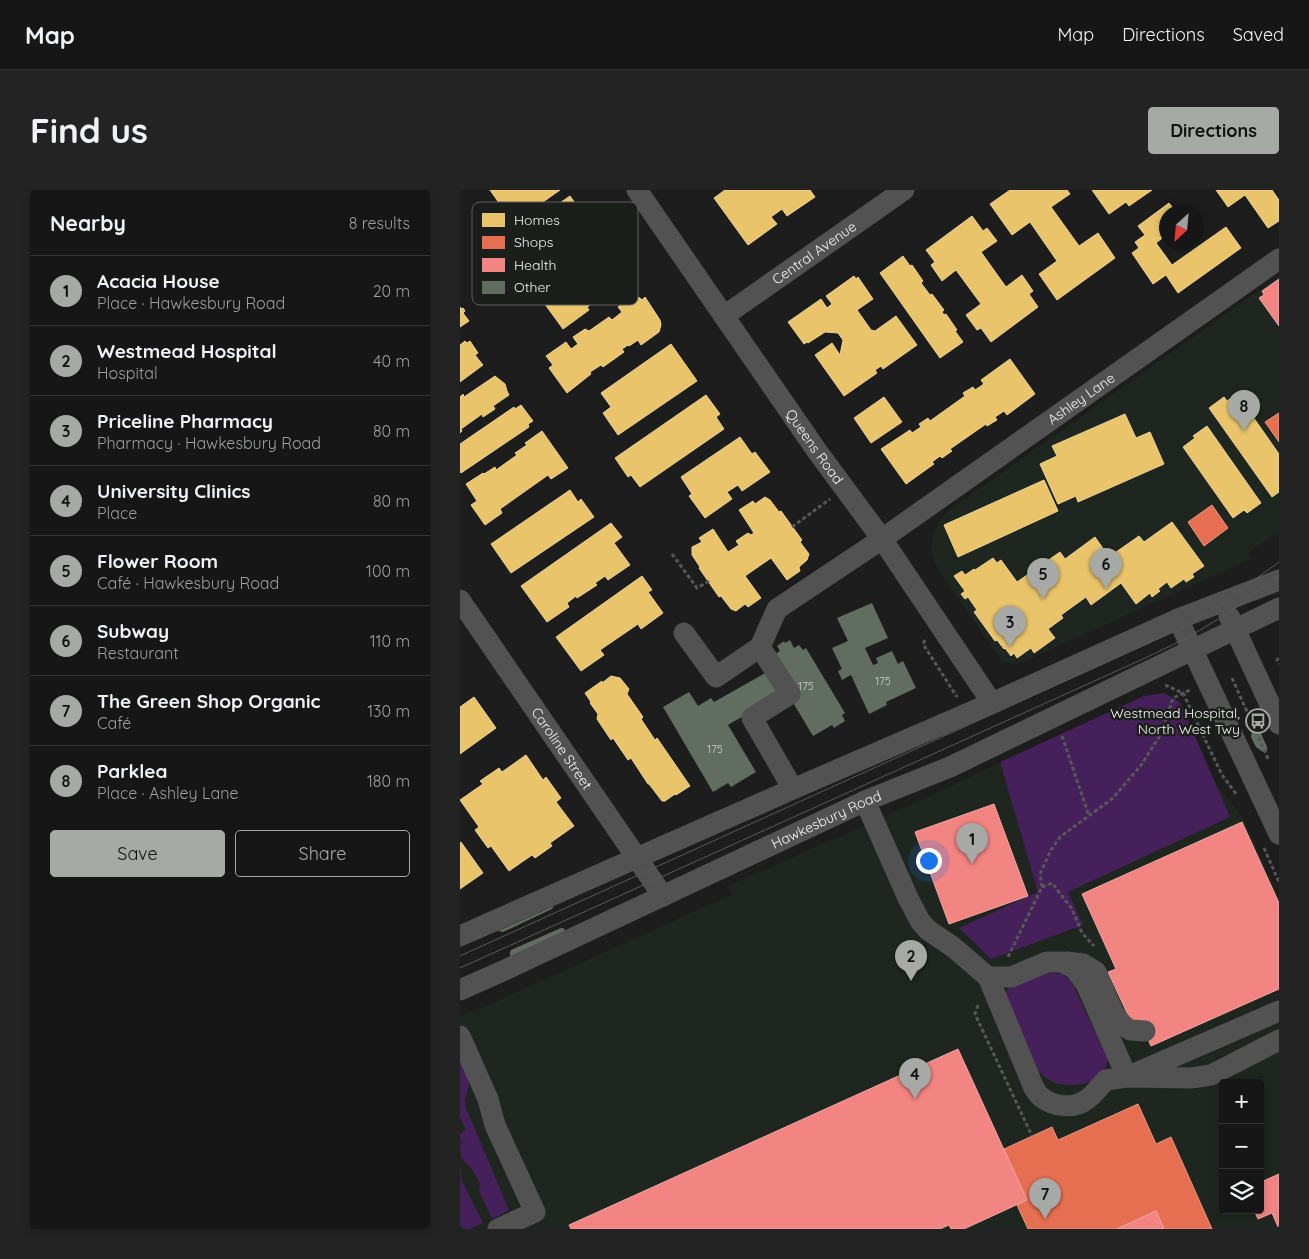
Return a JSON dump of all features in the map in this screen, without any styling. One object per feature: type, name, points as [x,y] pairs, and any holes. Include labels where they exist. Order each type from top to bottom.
[{"type":"street","name":"Queens Road","points":[[637,190],[817,451],[882,539],[992,703]]},
{"type":"street","name":"Central Avenue","points":[[724,316],[904,190]]},
{"type":"street","name":"Ashley Lane","points":[[760,647],[777,609],[882,539],[1279,259]]},
{"type":"street","points":[[460,936],[992,703],[1178,619],[1278,584]]},
{"type":"street","name":"Caroline Street","points":[[460,600],[663,896]]},
{"type":"street","points":[[1223,602],[1279,724]]},
{"type":"street","name":"Hawkesbury Road","points":[[460,990],[866,802],[950,767],[1279,608]]},
{"type":"street","points":[[1178,619],[1279,834]]},
{"type":"street","points":[[684,633],[716,677],[760,647],[790,694],[752,718],[793,789]]},
{"type":"street","points":[[866,802],[920,922],[988,977],[1029,1078],[1040,1097],[1050,1103],[1059,1105],[1077,1104],[1085,1101],[1106,1080],[1127,1077],[1191,1078],[1211,1075],[1279,1040]]},
{"type":"street","points":[[988,977],[1011,977],[1047,962],[1083,964],[1096,972],[1114,1014],[1119,1020],[1130,1030],[1145,1031]]},
{"type":"street","points":[[1062,962],[1074,968],[1086,984],[1127,1077]]},
{"type":"street","points":[[1127,1077],[1279,1010]]},
{"type":"street","points":[[460,1036],[488,1099],[495,1125],[535,1212],[498,1229]]},
{"type":"path","points":[[792,527],[830,499]]},
{"type":"path","points":[[672,554],[697,588],[709,581]]},
{"type":"path","points":[[922,644],[958,698]]},
{"type":"path","points":[[1279,658],[1277,660],[1279,664]]},
{"type":"path","points":[[1232,678],[1271,765]]},
{"type":"path","points":[[1007,959],[1042,887],[1040,874],[1051,850],[1060,837],[1113,798],[1142,764],[1162,732],[1173,698],[1195,688]]},
{"type":"path","points":[[1183,693],[1207,744]]},
{"type":"path","points":[[1059,728],[1088,816]]},
{"type":"path","points":[[1042,887],[1052,883],[1072,909],[1082,933],[1097,950]]},
{"type":"path","points":[[980,1000],[974,1014],[1032,1136]]},
{"type":"shaded area","points":[[1279,276],[1279,532],[1248,553],[1251,559],[1023,662],[1012,664],[1001,660],[934,561],[931,548],[933,534],[939,522],[948,511]]},
{"type":"shaded area","points":[[1164,693],[1180,702],[1230,817],[1068,892],[1083,925],[991,959],[959,928],[1038,892],[1000,762],[1144,696]]},
{"type":"shaded area","points":[[1144,696],[1180,702],[1215,782],[1244,819],[1279,897],[1279,1229],[460,1229],[460,1016],[731,895],[728,886],[899,810]]},
{"type":"shaded area","points":[[1038,974],[1062,974],[1071,981],[1108,1059],[1101,1074],[1090,1082],[1067,1085],[1055,1083],[1044,1077],[1035,1065],[1005,999],[1004,996],[1010,985]]},
{"type":"shaded area","points":[[460,1054],[470,1080],[465,1100],[466,1108],[509,1210],[492,1219],[479,1191],[480,1183],[471,1168],[461,1158],[460,1145],[463,1140],[460,1140],[460,1134],[466,1130],[460,1117]]},
{"type":"shaded area","points":[[460,1168],[461,1179],[483,1223],[470,1229],[460,1229]]},
{"type":"building: Homes","points":[[490,190],[560,190],[543,202],[498,202]]},
{"type":"building: Homes","points":[[725,190],[810,190],[815,197],[787,216],[782,209],[771,217],[777,224],[748,245],[714,198]]},
{"type":"building: Homes","points":[[1010,190],[1067,190],[1070,194],[1051,207],[1079,246],[1098,233],[1115,258],[1057,300],[1039,274],[1057,261],[1030,222],[1012,235],[990,204]]},
{"type":"building: Homes","points":[[1092,190],[1152,190],[1129,206],[1126,202],[1109,214]]},
{"type":"building: Homes","points":[[1216,190],[1272,190],[1279,200],[1279,221],[1268,228],[1245,195],[1228,207]]},
{"type":"building: Homes","points":[[570,196],[574,202],[561,202]]},
{"type":"building: Homes","points":[[1159,210],[1159,241],[1156,243],[1159,250],[1161,250],[1172,265],[1193,250],[1204,250],[1204,242],[1226,227],[1241,248],[1178,293],[1166,275],[1153,284],[1132,253],[1139,248],[1135,242],[1145,235],[1138,226]]},
{"type":"building: Homes","points":[[972,216],[983,231],[987,228],[997,241],[981,252],[1006,287],[1022,275],[1033,291],[1029,294],[1038,307],[991,342],[981,328],[977,330],[966,315],[981,304],[956,270],[942,281],[931,265],[935,262],[926,250]]},
{"type":"building: Homes","points":[[903,256],[910,266],[912,265],[923,281],[921,283],[930,295],[932,294],[944,310],[942,312],[944,315],[946,314],[963,342],[940,358],[880,273]]},
{"type":"building: Homes","points":[[854,276],[856,279],[858,277],[873,299],[857,310],[871,330],[875,331],[896,316],[917,345],[883,369],[881,366],[875,370],[877,373],[844,396],[815,355],[832,343],[840,355],[843,340],[838,333],[825,332],[804,344],[788,322],[821,299],[827,308],[832,304],[826,296]]},
{"type":"building: Homes","points":[[645,297],[660,320],[659,332],[641,345],[638,340],[628,345],[622,349],[624,352],[603,367],[601,365],[590,372],[591,374],[567,393],[549,368],[553,365],[546,356],[566,342],[571,349],[578,344],[573,337],[585,329],[589,331],[609,317],[612,320],[622,312],[618,307],[621,305],[638,305],[638,298],[642,300]]},
{"type":"building: Homes","points":[[546,305],[590,305],[587,307],[589,310],[563,329]]},
{"type":"building: Homes","points":[[460,307],[465,311],[463,313],[469,321],[460,327]]},
{"type":"building: Homes","points":[[465,341],[467,343],[470,341],[478,353],[475,355],[483,365],[460,382],[460,345]]},
{"type":"building: Homes","points":[[671,344],[697,381],[618,435],[603,413],[611,407],[601,393]]},
{"type":"building: Homes","points":[[1010,359],[1035,394],[1007,415],[1004,411],[995,417],[997,420],[987,426],[986,424],[950,449],[952,451],[942,458],[940,456],[932,462],[934,464],[906,484],[881,449],[910,430],[912,433],[921,427],[919,424],[928,418],[930,421],[965,396],[963,393],[973,387],[975,390],[984,384],[981,380]]},
{"type":"building: Homes","points":[[495,376],[505,384],[509,395],[493,406],[495,409],[483,417],[482,414],[461,429],[460,433],[460,397],[463,394],[464,397]]},
{"type":"building: Homes","points":[[1237,394],[1279,454],[1279,492],[1272,497],[1209,408],[1224,397],[1227,401]]},
{"type":"building: Homes","points":[[706,395],[720,414],[716,417],[724,429],[640,487],[631,475],[628,477],[615,458]]},
{"type":"building: Homes","points":[[884,397],[902,422],[871,443],[854,418]]},
{"type":"building: Homes","points":[[521,405],[533,421],[528,424],[529,427],[461,473],[460,444],[514,407],[515,409]]},
{"type":"building: Homes","points":[[1125,414],[1136,438],[1150,432],[1164,464],[1078,502],[1076,496],[1058,504],[1040,464],[1057,456],[1052,446]]},
{"type":"building: Homes","points":[[1207,426],[1261,503],[1247,513],[1244,510],[1233,518],[1183,447],[1195,438],[1193,436]]},
{"type":"building: Homes","points":[[542,431],[568,468],[551,479],[548,475],[500,509],[502,513],[485,525],[471,505],[477,501],[466,484],[495,467],[496,470],[517,455],[515,453],[527,445],[525,443]]},
{"type":"building: Homes","points":[[740,437],[752,454],[755,452],[770,472],[742,491],[738,485],[727,492],[732,499],[705,518],[689,496],[692,494],[681,477]]},
{"type":"building: Homes","points":[[1044,480],[1058,511],[958,557],[944,525]]},
{"type":"building: Homes","points":[[570,490],[578,502],[581,499],[594,517],[511,573],[491,544]]},
{"type":"building: Homes","points":[[765,497],[770,500],[779,512],[781,511],[802,540],[800,542],[809,554],[807,560],[799,567],[800,571],[787,580],[771,558],[745,576],[761,598],[748,607],[745,604],[736,611],[731,609],[721,596],[719,597],[699,568],[692,555],[692,547],[702,542],[699,538],[713,529],[728,552],[739,545],[736,541],[748,533],[751,535],[754,533],[739,510],[753,501],[755,504]]},
{"type":"building: Homes","points":[[1172,522],[1204,566],[1192,574],[1194,577],[1186,582],[1184,579],[1171,588],[1167,582],[1152,597],[1150,593],[1136,604],[1121,583],[1091,605],[1086,597],[1061,615],[1063,618],[1048,629],[1055,638],[1034,653],[1031,648],[1017,658],[1014,653],[1011,656],[997,640],[995,641],[974,612],[977,610],[968,597],[965,599],[961,594],[965,591],[954,576],[962,571],[965,575],[993,558],[997,563],[1001,560],[1017,582],[1060,552],[1065,559],[1095,537],[1109,557],[1139,536],[1144,542]]},
{"type":"building: Homes","points":[[611,523],[622,537],[614,543],[630,565],[608,580],[605,576],[595,583],[597,585],[567,603],[569,607],[547,622],[521,586]]},
{"type":"building: Homes","points":[[642,576],[652,590],[648,592],[663,613],[641,629],[638,624],[600,650],[604,655],[581,671],[556,637]]},
{"type":"building: Homes","points":[[611,676],[620,678],[629,689],[627,694],[643,717],[641,719],[655,740],[657,738],[690,786],[665,801],[662,801],[648,784],[631,758],[628,760],[613,738],[611,740],[597,719],[598,714],[585,693]]},
{"type":"building: Homes","points":[[474,697],[496,728],[460,754],[460,707]]},
{"type":"building: Homes","points":[[526,755],[543,780],[546,777],[561,798],[556,802],[574,826],[550,843],[552,846],[535,858],[532,855],[509,871],[491,846],[488,848],[475,830],[479,827],[460,800],[483,784],[480,781],[499,768],[502,772]]},
{"type":"building: Homes","points":[[460,843],[483,873],[460,889]]},
{"type":"building: Shops","points":[[1279,413],[1279,442],[1265,422]]},
{"type":"building: Shops","points":[[1212,505],[1228,528],[1204,546],[1188,522]]},
{"type":"building: Shops","points":[[1138,1104],[1156,1144],[1171,1137],[1212,1229],[1164,1229],[1156,1211],[1117,1229],[1028,1229],[1017,1205],[1027,1200],[1004,1149],[1052,1127],[1058,1140]]},
{"type":"building: Health","points":[[1279,279],[1279,326],[1259,298],[1264,295],[1262,291]]},
{"type":"building: Health","points":[[994,804],[1028,896],[949,924],[915,832]]},
{"type":"building: Health","points":[[1242,822],[1279,903],[1279,989],[1151,1046],[1142,1025],[1134,1028],[1108,972],[1116,969],[1082,894]]},
{"type":"building: Health","points":[[958,1049],[1027,1200],[964,1229],[951,1229],[949,1225],[940,1229],[571,1229],[569,1225]]},
{"type":"building: Health","points":[[1279,1174],[1279,1229],[1272,1213],[1258,1219],[1256,1214],[1264,1214],[1264,1181]]},
{"type":"building: Health","points":[[1156,1211],[1164,1229],[1117,1229]]},
{"type":"building: Other","points":[[872,603],[888,638],[865,648],[873,665],[878,663],[876,658],[892,651],[898,664],[903,661],[916,688],[886,702],[887,705],[869,714],[851,675],[842,680],[838,671],[842,669],[832,648],[848,641],[837,618]]},
{"type":"building: Other","points":[[790,640],[794,648],[799,645],[803,650],[806,648],[845,713],[842,715],[845,721],[834,728],[832,725],[813,736],[786,691],[728,725],[756,772],[731,787],[728,783],[713,792],[663,707],[689,692],[698,706],[711,698],[714,702],[767,672],[767,659],[780,651],[777,646],[784,641],[785,643]]},
{"type":"building: Other","points":[[1256,727],[1259,729],[1267,751],[1263,752],[1256,747],[1251,737],[1252,729]]},
{"type":"building: Other","points":[[554,906],[552,909],[503,932],[498,931]]},
{"type":"building: Other","points":[[561,928],[566,931],[511,957],[511,950]]},
{"type":"tram line","points":[[460,956],[1182,628],[1223,603],[1279,562]]},
{"type":"tram line","points":[[460,968],[1187,638],[1228,613],[1279,575]]},
{"type":"place","name":"Parklea","points":[[1244,431]]},
{"type":"place","name":"Subway","points":[[1106,589]]},
{"type":"place","name":"Flower Room","points":[[1043,599]]},
{"type":"place","name":"Priceline Pharmacy","points":[[1010,647]]},
{"type":"place","name":"Westmead Hospital, North West Twy","points":[[1258,721]]},
{"type":"place","name":"Acacia House","points":[[972,864]]},
{"type":"place","name":"Westmead Hospital","points":[[911,981]]},
{"type":"place","name":"University Clinics","points":[[915,1099]]},
{"type":"place","name":"The Green Shop Organic","points":[[1045,1219]]}]
